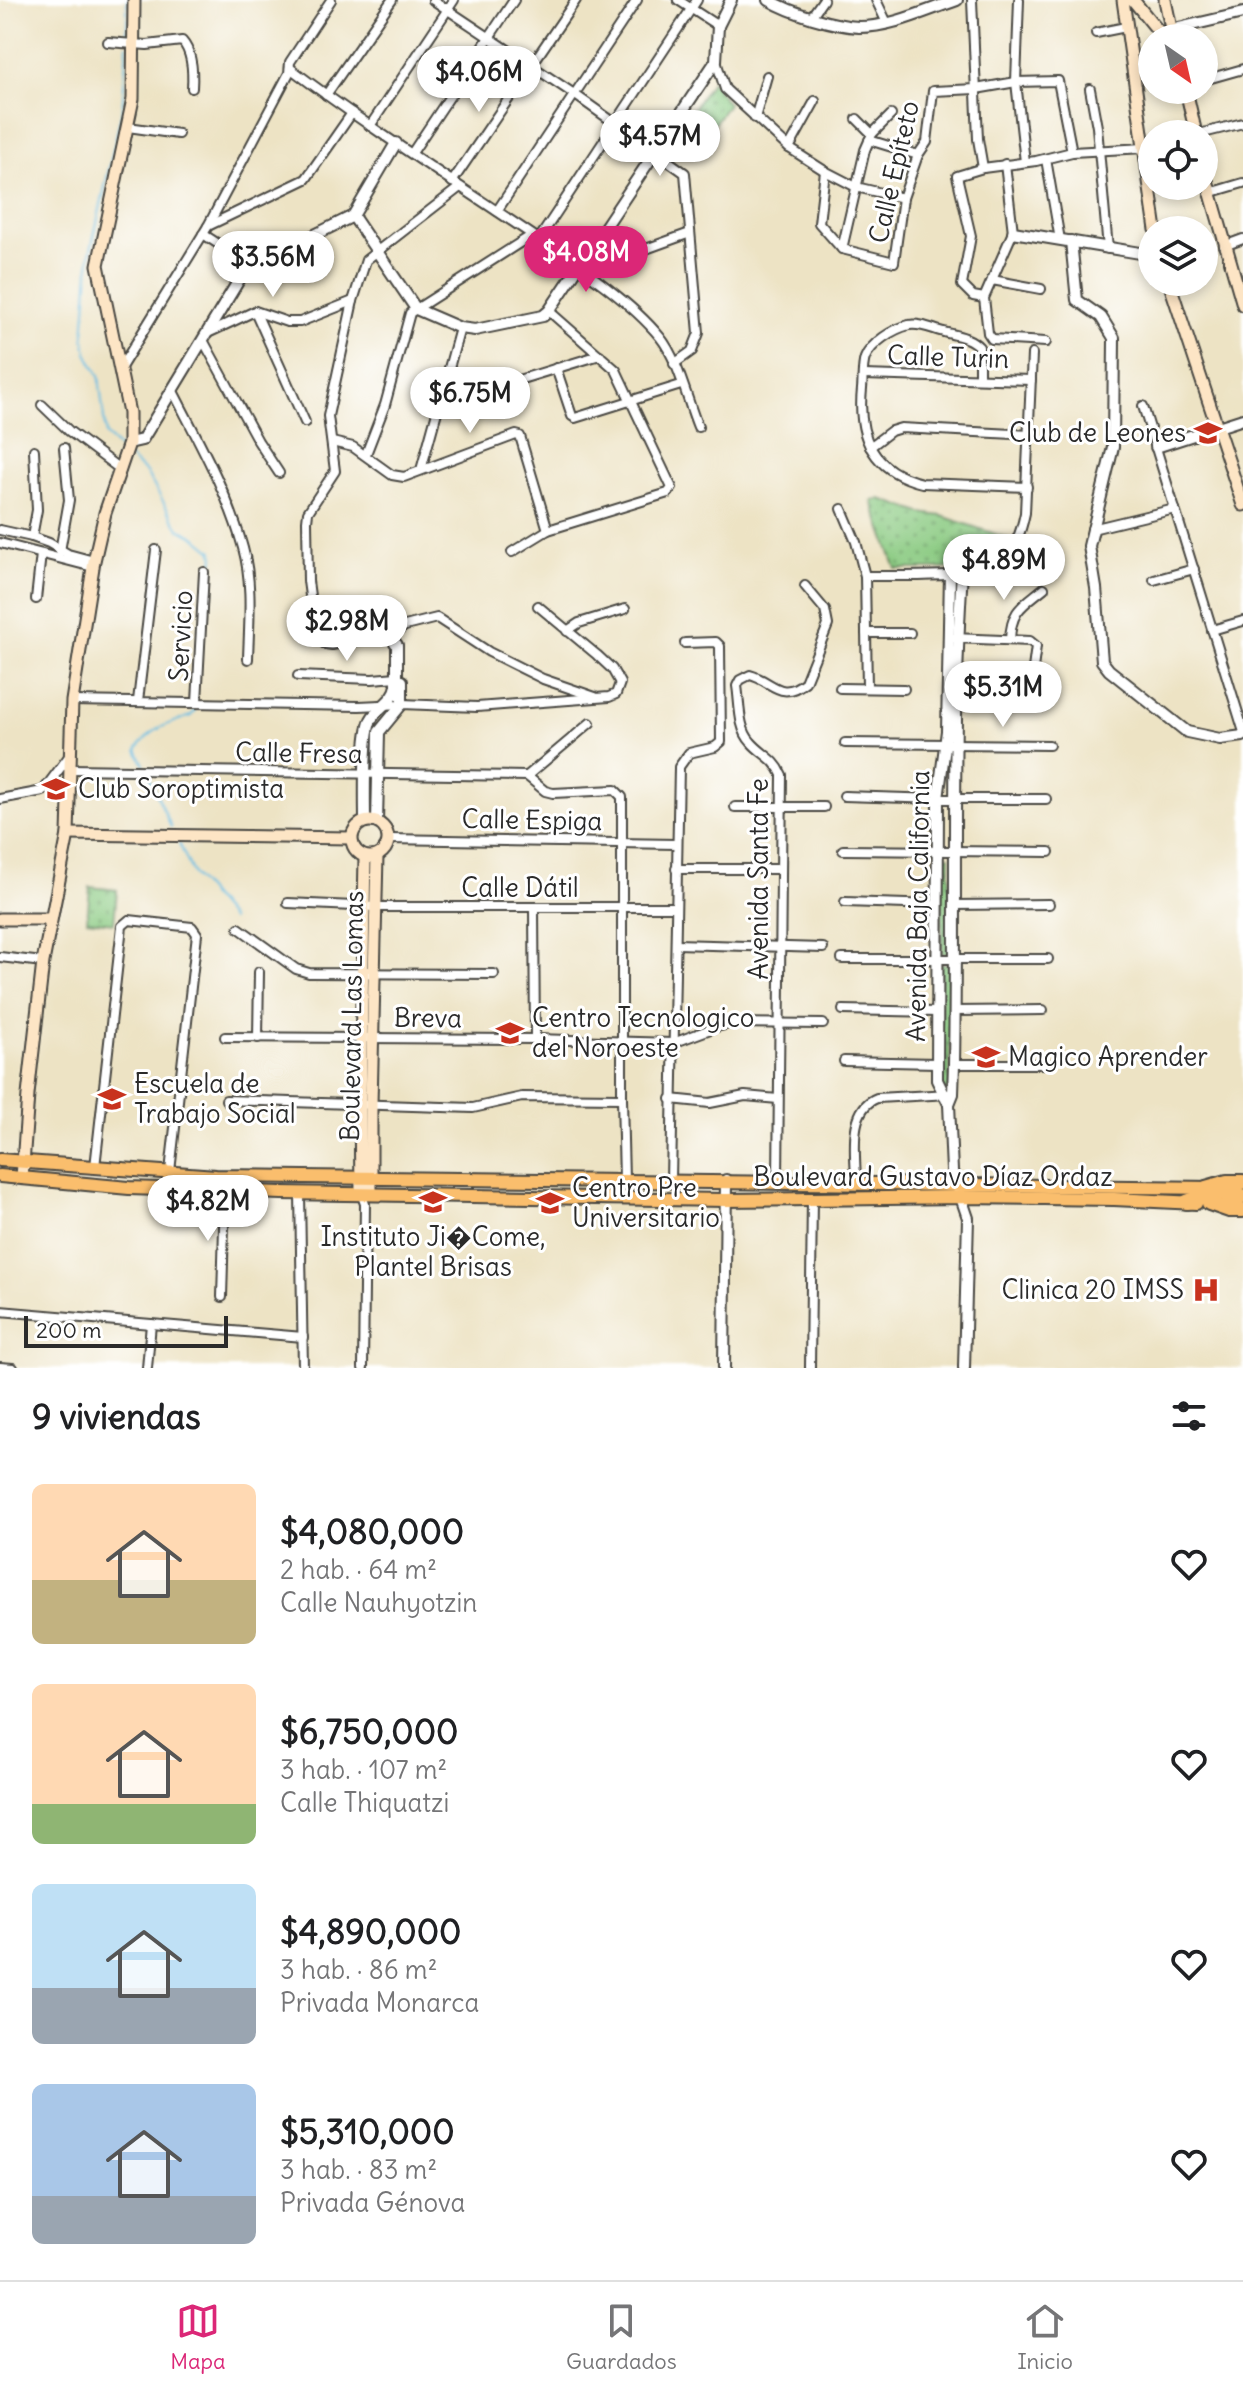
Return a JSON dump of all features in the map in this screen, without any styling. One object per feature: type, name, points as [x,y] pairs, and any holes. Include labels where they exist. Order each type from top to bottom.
[{"type":"highway","points":[[1206,1188],[1227,1182],[1243,1182]]},
{"type":"highway","points":[[1187,1202],[1205,1196],[1243,1196]]},
{"type":"highway","points":[[1209,1203],[1229,1210],[1243,1210]]},
{"type":"main road","points":[[22,1178],[43,962],[68,834],[72,701],[105,513],[128,446],[129,413],[98,265],[133,99],[131,43],[134,0]]},
{"type":"main road","points":[[1123,0],[1141,120]]},
{"type":"main road","points":[[1133,0],[1158,24]]},
{"type":"main road","points":[[1165,0],[1168,24]]},
{"type":"main road","points":[[1211,200],[1224,246],[1239,280],[1243,305]]},
{"type":"main road","points":[[1174,296],[1243,505]]},
{"type":"main road","points":[[371,822],[386,832],[388,839],[383,852],[371,857],[355,850],[351,838],[358,826],[371,822]]},
{"type":"main road","points":[[68,834],[351,838]]},
{"type":"main road","name":"Boulevard Las Lomas","points":[[366,1197],[371,857]]},
{"type":"main road","points":[[0,919],[50,919]]},
{"type":"main road","name":"Boulevard Gustavo Díaz Ordaz","points":[[0,1160],[22,1157],[169,1173],[1243,1189]]},
{"type":"main road","name":"Boulevard Gustavo Díaz Ordaz","points":[[0,1176],[168,1189],[366,1197],[725,1200],[962,1197],[1243,1204]]},
{"type":"street","points":[[120,369],[206,230],[290,68],[290,62],[331,0]]},
{"type":"street","points":[[326,95],[392,0]]},
{"type":"street","points":[[433,0],[574,94],[683,172],[687,179],[699,333],[692,351],[674,364]]},
{"type":"street","points":[[370,126],[454,0]]},
{"type":"street","points":[[412,153],[514,0]]},
{"type":"street","points":[[576,0],[456,184],[366,260],[353,301],[328,416],[335,471],[308,512],[308,581],[315,633],[319,640],[332,645],[390,636],[405,626],[437,618],[489,652],[543,679],[595,697]]},
{"type":"street","points":[[497,211],[637,0]]},
{"type":"street","points":[[678,0],[718,26]]},
{"type":"street","points":[[366,454],[385,405],[406,320],[416,309],[535,237],[697,0]]},
{"type":"street","points":[[731,0],[718,26],[716,61],[725,89],[789,148],[825,171],[856,187],[903,198]]},
{"type":"street","points":[[769,0],[811,17],[859,27],[887,23],[957,0]]},
{"type":"street","points":[[811,17],[823,0]]},
{"type":"street","points":[[876,0],[887,23]]},
{"type":"street","points":[[972,0],[978,139],[983,168]]},
{"type":"street","points":[[1019,0],[1016,82],[1025,162]]},
{"type":"street","points":[[1206,24],[1243,13]]},
{"type":"street","points":[[1096,33],[1126,27]]},
{"type":"street","points":[[108,42],[177,41],[186,44],[191,62],[192,88]]},
{"type":"street","points":[[353,216],[416,309],[460,328],[483,330],[536,319],[549,311],[716,61]]},
{"type":"street","points":[[290,68],[579,267],[631,309],[658,335],[674,364],[698,427]]},
{"type":"street","points":[[1218,76],[1243,69]]},
{"type":"street","points":[[755,118],[767,76]]},
{"type":"street","points":[[976,89],[1016,82],[1058,81],[1072,152]]},
{"type":"street","name":"Calle Epíteto","points":[[842,249],[894,262],[903,198],[918,155],[927,142],[933,91],[976,89]]},
{"type":"street","points":[[1090,89],[1108,249]]},
{"type":"street","points":[[789,148],[815,101]]},
{"type":"street","points":[[206,230],[306,179],[352,113]]},
{"type":"street","points":[[842,249],[871,137],[891,115]]},
{"type":"street","points":[[857,119],[871,137],[918,155]]},
{"type":"street","points":[[1218,129],[1243,123]]},
{"type":"street","points":[[128,127],[178,134]]},
{"type":"street","points":[[128,446],[142,440],[242,275],[252,266],[353,216],[396,143]]},
{"type":"street","points":[[984,298],[973,296],[962,285],[971,236],[957,176],[983,168],[1072,152],[1138,148]]},
{"type":"street","points":[[1046,159],[1077,300],[1101,317],[1114,338],[1113,447],[1092,529],[1089,558],[1096,588],[1099,641],[1105,666],[1187,732],[1220,739],[1243,736]]},
{"type":"street","points":[[1005,164],[1013,232],[984,298],[988,333],[992,339],[1046,342]]},
{"type":"street","points":[[825,171],[819,223],[842,249]]},
{"type":"street","points":[[1218,190],[1243,183]]},
{"type":"street","points":[[206,230],[252,266]]},
{"type":"street","points":[[1013,232],[1138,253]]},
{"type":"street","points":[[602,233],[632,254],[690,233]]},
{"type":"street","points":[[1224,246],[1243,239]]},
{"type":"street","points":[[992,280],[1041,289]]},
{"type":"street","points":[[205,337],[255,311],[287,322],[300,322],[353,301]]},
{"type":"street","points":[[255,311],[305,422]]},
{"type":"street","points":[[512,552],[548,530],[668,493],[672,488],[620,376],[549,311]]},
{"type":"street","points":[[979,377],[977,344],[920,325],[909,325],[874,345],[865,359],[860,405],[862,432],[884,464],[907,479],[922,483],[1027,487]]},
{"type":"street","points":[[421,470],[460,328]]},
{"type":"street","points":[[205,337],[258,441],[279,473]]},
{"type":"street","points":[[865,576],[950,573],[986,568],[1011,550],[1020,536],[1027,487],[1032,354]]},
{"type":"street","points":[[440,404],[600,355]]},
{"type":"street","points":[[556,368],[573,418],[681,385]]},
{"type":"street","name":"Calle Turin","points":[[864,375],[1031,380]]},
{"type":"street","points":[[173,391],[223,490],[244,550],[250,597],[248,659]]},
{"type":"street","points":[[42,405],[69,431],[122,466]]},
{"type":"street","points":[[1143,406],[1243,729]]},
{"type":"street","points":[[1156,447],[1243,419]]},
{"type":"street","points":[[870,447],[891,431],[901,428],[1030,435]]},
{"type":"street","points":[[332,442],[351,446],[392,475],[404,477],[520,436],[548,530]]},
{"type":"street","points":[[60,551],[69,500],[64,448]]},
{"type":"street","points":[[32,537],[37,510],[34,450]]},
{"type":"street","points":[[842,509],[856,542],[865,576],[867,687]]},
{"type":"street","points":[[1092,529],[1175,509]]},
{"type":"street","points":[[0,530],[49,543],[60,551],[94,564]]},
{"type":"street","points":[[0,543],[3,541],[41,554],[94,564]]},
{"type":"street","points":[[138,701],[156,550]]},
{"type":"street","points":[[36,599],[41,554]]},
{"type":"street","points":[[1154,580],[1194,569]]},
{"type":"street","name":"Servicio","points":[[197,702],[204,572]]},
{"type":"street","name":"Avenida Baja California","points":[[953,638],[962,572]]},
{"type":"street","name":"Avenida Baja California","points":[[950,573],[955,1011],[954,1064],[948,1097],[951,1161],[955,1183],[968,1218],[964,1368]]},
{"type":"street","name":"Avenida Santa Fe","points":[[778,1181],[782,775],[777,763],[752,744],[743,730],[737,686],[740,680],[750,675],[777,690],[797,688],[805,682],[828,625],[825,610],[805,586]]},
{"type":"street","points":[[1010,640],[1015,614],[1044,588]]},
{"type":"street","points":[[72,701],[477,707],[616,694],[620,683],[612,669],[538,606]]},
{"type":"street","points":[[567,631],[579,623],[625,609]]},
{"type":"street","points":[[1212,630],[1243,621]]},
{"type":"street","points":[[866,633],[910,633]]},
{"type":"street","points":[[371,822],[365,774],[371,720],[396,691],[397,645],[390,636]]},
{"type":"street","points":[[952,694],[1030,691],[1036,646],[1030,641],[953,638]]},
{"type":"street","points":[[671,1180],[679,767],[689,753],[715,747],[721,742],[720,646],[716,642],[685,643]]},
{"type":"street","points":[[371,822],[378,775],[379,732],[402,704],[402,673],[397,661]]},
{"type":"street","points":[[298,676],[397,677]]},
{"type":"street","points":[[840,688],[904,689]]},
{"type":"street","points":[[1233,700],[1243,697]]},
{"type":"street","points":[[359,706],[371,720]]},
{"type":"street","points":[[590,723],[527,776],[545,791],[553,793],[615,790],[622,797],[624,1180]]},
{"type":"street","points":[[845,743],[1049,745]]},
{"type":"street","name":"Avenida Baja California","points":[[948,1097],[938,1085],[937,905],[938,799],[951,745]]},
{"type":"street","points":[[0,799],[43,791],[70,755]]},
{"type":"street","name":"Calle Fresa","points":[[70,769],[527,776]]},
{"type":"street","points":[[844,796],[1046,799]]},
{"type":"street","points":[[735,807],[824,807]]},
{"type":"street","name":"Calle Espiga","points":[[388,839],[676,844]]},
{"type":"street","points":[[843,850],[1049,852]]},
{"type":"street","points":[[676,869],[780,869]]},
{"type":"street","points":[[845,902],[937,905]]},
{"type":"street","name":"Calle Dátil","points":[[288,903],[534,908],[676,907]]},
{"type":"street","points":[[954,905],[1049,904]]},
{"type":"street","points":[[534,908],[535,1039]]},
{"type":"street","points":[[95,1167],[122,926],[129,920],[192,927],[197,934],[168,1189]]},
{"type":"street","points":[[239,928],[296,969],[309,973],[494,974]]},
{"type":"street","points":[[676,944],[823,948]]},
{"type":"street","points":[[0,957],[43,962]]},
{"type":"street","points":[[842,959],[1048,959]]},
{"type":"street","points":[[258,1038],[259,972]]},
{"type":"street","points":[[843,1010],[937,1012]]},
{"type":"street","points":[[955,1011],[1043,1010]]},
{"type":"street","points":[[673,1043],[734,1023],[823,1024]]},
{"type":"street","name":"Breva","points":[[225,1037],[673,1043]]},
{"type":"street","points":[[844,1061],[937,1063]]},
{"type":"street","points":[[954,1064],[1048,1064]]},
{"type":"street","points":[[671,1099],[710,1103],[745,1096],[778,1099]]},
{"type":"street","points":[[226,1100],[473,1108],[522,1097],[622,1098]]},
{"type":"street","points":[[856,1183],[857,1125],[862,1107],[877,1098],[948,1097]]},
{"type":"street","points":[[724,1368],[726,1180]]},
{"type":"street","points":[[222,1297],[225,1191]]},
{"type":"street","points":[[300,1194],[303,1368]]},
{"type":"street","points":[[363,1368],[366,1197]]},
{"type":"street","points":[[810,1368],[812,1198]]},
{"type":"street","points":[[0,1311],[303,1337]]},
{"type":"street","points":[[147,1368],[151,1324]]},
{"type":"street","points":[[0,1367],[13,1368]]},
{"type":"green space","points":[[712,81],[728,104],[711,128],[688,116]]},
{"type":"green space","points":[[881,499],[1010,539],[988,559],[959,568],[896,569],[872,501]]},
{"type":"green space","points":[[943,856],[950,856],[949,954],[942,954]]},
{"type":"green space","points":[[90,887],[117,890],[114,923],[87,920]]},
{"type":"green space","points":[[941,964],[949,964],[948,1090],[944,1090],[940,1082]]},
{"type":"waterway","points":[[127,0],[127,39]]},
{"type":"waterway","points":[[120,449],[106,436],[99,376],[87,353],[84,338],[90,254],[122,110],[127,45]]},
{"type":"waterway","points":[[128,456],[147,474],[179,529],[213,551],[208,580]]},
{"type":"waterway","points":[[144,765],[137,750],[142,743],[160,728],[191,716],[197,707]]},
{"type":"waterway","points":[[148,774],[171,827]]},
{"type":"waterway","points":[[179,843],[194,876],[231,920]]},
{"type":"place","name":"Club de Leones","points":[[1208,433]]},
{"type":"place","name":"Club Soroptimista","points":[[56,789]]},
{"type":"place","name":"Centro Tecnologico del Noroeste","points":[[510,1033]]},
{"type":"place","name":"Magico Aprender","points":[[986,1057]]},
{"type":"place","name":"Escuela de Trabajo Social","points":[[112,1099]]},
{"type":"place","name":"Instituto Ji�Come, Plantel Brisas","points":[[433,1202]]},
{"type":"place","name":"Centro Pre Universitario","points":[[550,1203]]},
{"type":"place","name":"Clinica 20 IMSS","points":[[1206,1290]]}]
